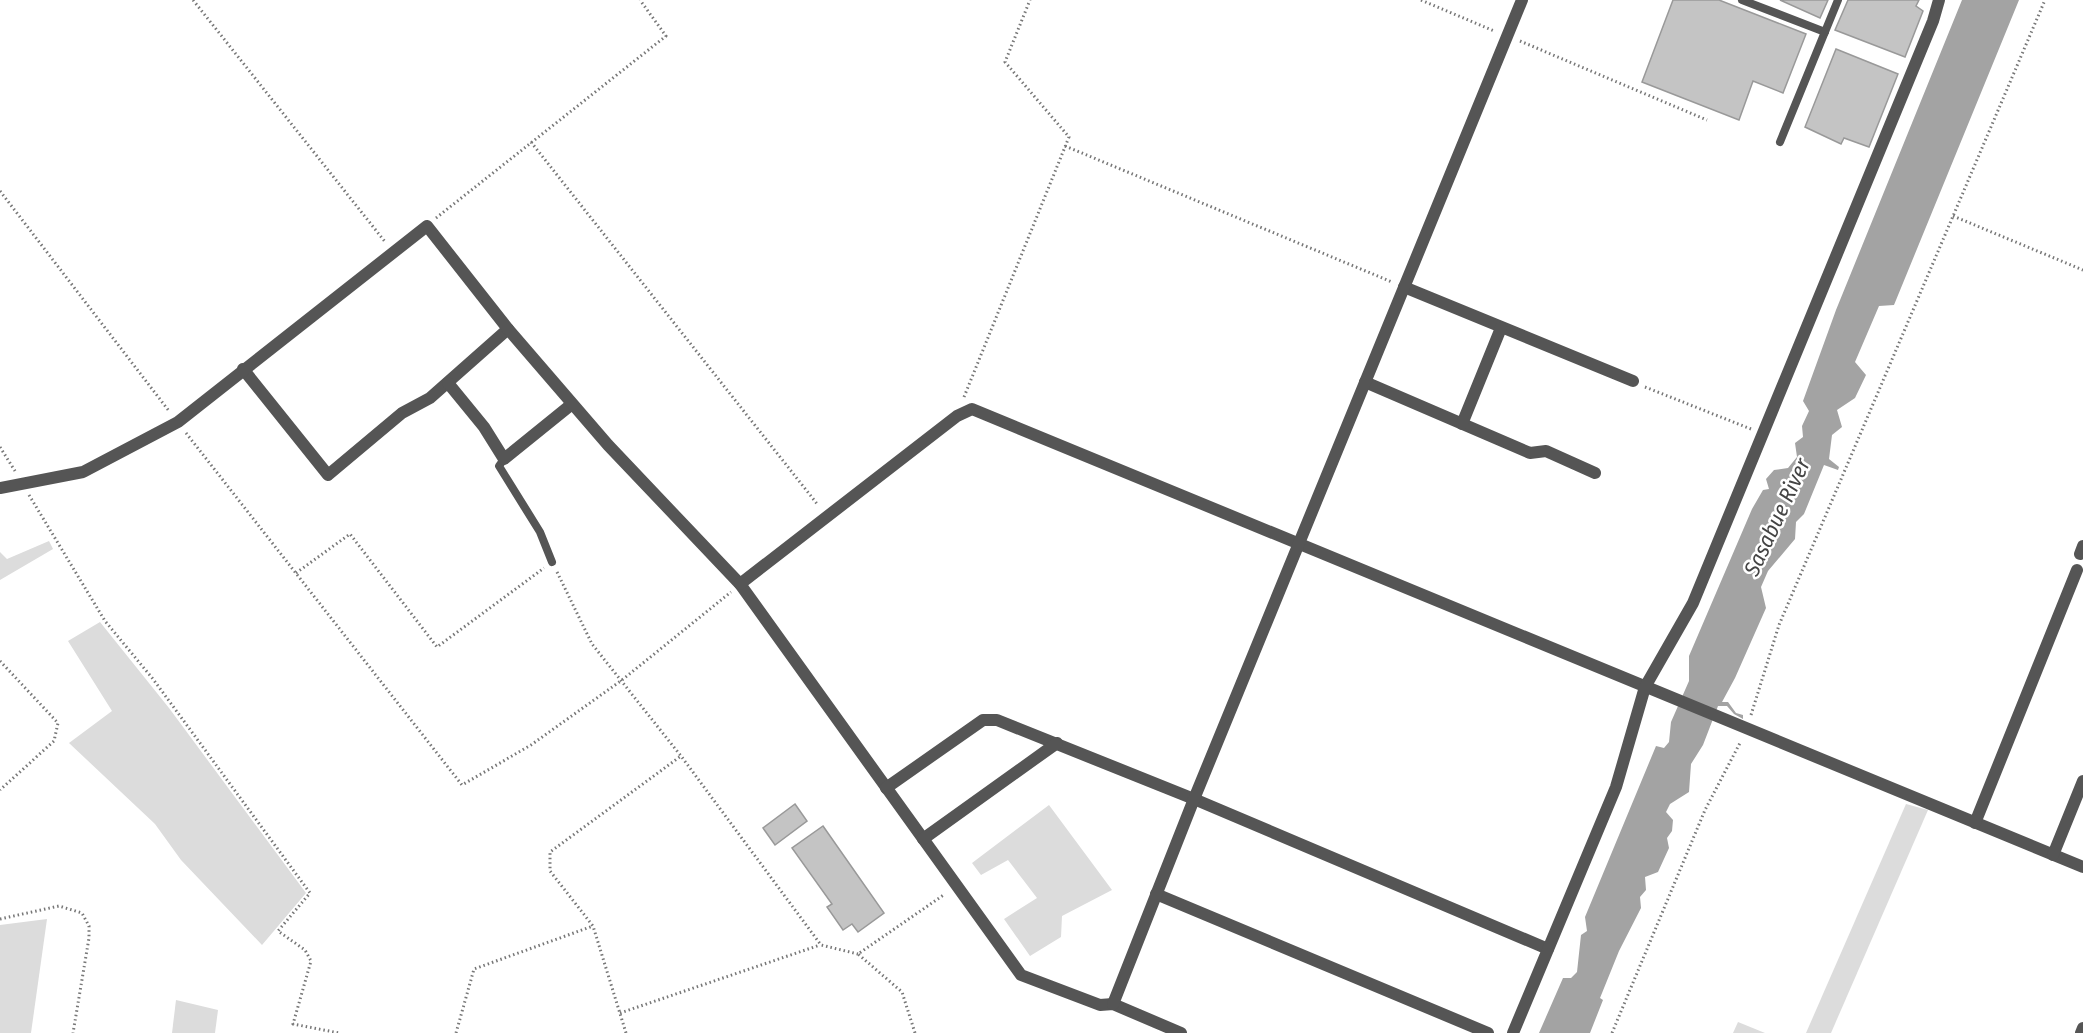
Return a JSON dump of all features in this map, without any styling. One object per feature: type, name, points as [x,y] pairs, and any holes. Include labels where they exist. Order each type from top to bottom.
[{"type":"street","points":[[1113,1004],[1194,799],[1522,0]]},
{"type":"street","points":[[1513,1033],[1616,786],[1649,689],[1694,603],[1933,21],[1939,0]]},
{"type":"street","points":[[0,488],[83,472],[178,422],[427,226],[508,329],[572,404],[740,584],[1021,975],[1100,1005],[1113,1004],[1181,1033]]},
{"type":"street","points":[[1404,287],[1633,381]]},
{"type":"street","points":[[1462,424],[1501,328]]},
{"type":"street","points":[[243,369],[328,475],[402,412],[430,398],[508,329]]},
{"type":"street","points":[[1365,382],[1530,453],[1546,451],[1595,473]]},
{"type":"street","points":[[448,383],[484,427],[504,459],[572,404]]},
{"type":"street","points":[[740,584],[957,416],[972,409],[2083,867]]},
{"type":"street","points":[[1975,823],[2077,570]]},
{"type":"street","points":[[886,788],[983,720],[997,720],[1194,799],[1548,949]]},
{"type":"street","points":[[922,839],[1057,743]]},
{"type":"street","points":[[2053,855],[2083,781]]},
{"type":"street","points":[[1156,894],[1488,1033]]},
{"type":"street","points":[[2081,1033],[2083,1028]]},
{"type":"lane","points":[[1742,0],[1825,32]]},
{"type":"lane","points":[[1780,142],[1838,0]]},
{"type":"lane","points":[[504,459],[499,466],[540,532],[552,562]]},
{"type":"path","points":[[193,0],[392,252]]},
{"type":"path","points":[[427,226],[666,36],[640,0]]},
{"type":"path","points":[[957,416],[1069,137],[1005,62],[1030,0]]},
{"type":"path","points":[[1421,0],[1707,120]]},
{"type":"path","points":[[1612,1033],[1705,810],[1746,729],[1779,625],[2045,0]]},
{"type":"path","points":[[531,142],[827,516]]},
{"type":"path","points":[[1065,146],[1404,287]]},
{"type":"path","points":[[0,191],[462,785],[531,746],[622,680],[740,584]]},
{"type":"path","points":[[1953,216],[2083,270]]},
{"type":"path","points":[[1633,381],[1762,434]]},
{"type":"path","points":[[0,447],[105,621],[153,679],[310,893],[278,931],[305,950],[311,961],[293,1024],[339,1033]]},
{"type":"path","points":[[296,573],[350,534],[437,647],[552,562],[592,644],[681,756],[821,945]]},
{"type":"path","points":[[0,661],[58,723],[54,741],[0,790]]},
{"type":"path","points":[[626,1033],[593,926],[550,871],[550,852],[681,756]]},
{"type":"path","points":[[858,954],[956,886]]},
{"type":"path","points":[[0,919],[59,906],[82,913],[89,926],[89,938],[73,1033]]},
{"type":"path","points":[[456,1033],[474,969],[593,926]]},
{"type":"path","points":[[620,1013],[821,945],[858,954],[902,992],[915,1033]]},
{"type":"shaded area","points":[[49,541],[53,549],[0,580],[0,552],[7,559]]},
{"type":"shaded area","points":[[100,622],[169,708],[306,893],[262,945],[181,860],[155,824],[69,743],[112,711],[68,641]]},
{"type":"shaded area","points":[[1906,804],[1928,810],[1831,1033],[1806,1033]]},
{"type":"shaded area","points":[[1049,805],[1112,890],[1062,916],[1061,937],[1030,956],[1004,919],[1037,898],[1008,860],[981,875],[972,863]]},
{"type":"shaded area","points":[[47,919],[31,1033],[0,1033],[0,925]]},
{"type":"shaded area","points":[[176,1000],[218,1010],[215,1033],[172,1033]]},
{"type":"shaded area","points":[[1738,1022],[1765,1033],[1733,1033]]},
{"type":"water","name":"Sasabue River","points":[[1962,0],[2019,0],[1894,305],[1879,306],[1855,362],[1866,375],[1855,398],[1837,410],[1842,427],[1832,435],[1829,459],[1839,467],[1838,470],[1824,465],[1804,514],[1796,522],[1795,539],[1768,571],[1761,587],[1766,608],[1722,702],[1728,702],[1736,713],[1743,715],[1743,719],[1727,706],[1718,706],[1703,745],[1691,764],[1689,792],[1670,804],[1666,812],[1673,820],[1672,831],[1667,838],[1669,848],[1658,872],[1645,877],[1646,890],[1640,897],[1641,908],[1619,951],[1600,998],[1603,1000],[1590,1033],[1539,1033],[1563,978],[1571,978],[1577,972],[1581,935],[1587,931],[1585,917],[1656,746],[1664,748],[1669,742],[1671,722],[1689,681],[1689,656],[1752,509],[1763,490],[1769,489],[1766,479],[1774,470],[1788,468],[1797,457],[1795,443],[1803,437],[1802,426],[1809,411],[1803,401],[1836,310]]},
{"type":"building","points":[[1673,0],[1719,0],[1806,34],[1783,93],[1753,81],[1739,120],[1642,82]]},
{"type":"building","points":[[1780,0],[1828,0],[1820,18]]},
{"type":"building","points":[[1848,0],[1919,0],[1916,6],[1923,11],[1905,57],[1835,30]]},
{"type":"building","points":[[1836,49],[1898,74],[1869,147],[1844,138],[1841,144],[1805,127]]},
{"type":"building","points":[[795,804],[807,821],[775,845],[763,828]]},
{"type":"building","points":[[823,826],[884,913],[858,932],[852,924],[843,930],[827,907],[832,904],[792,848]]}]
